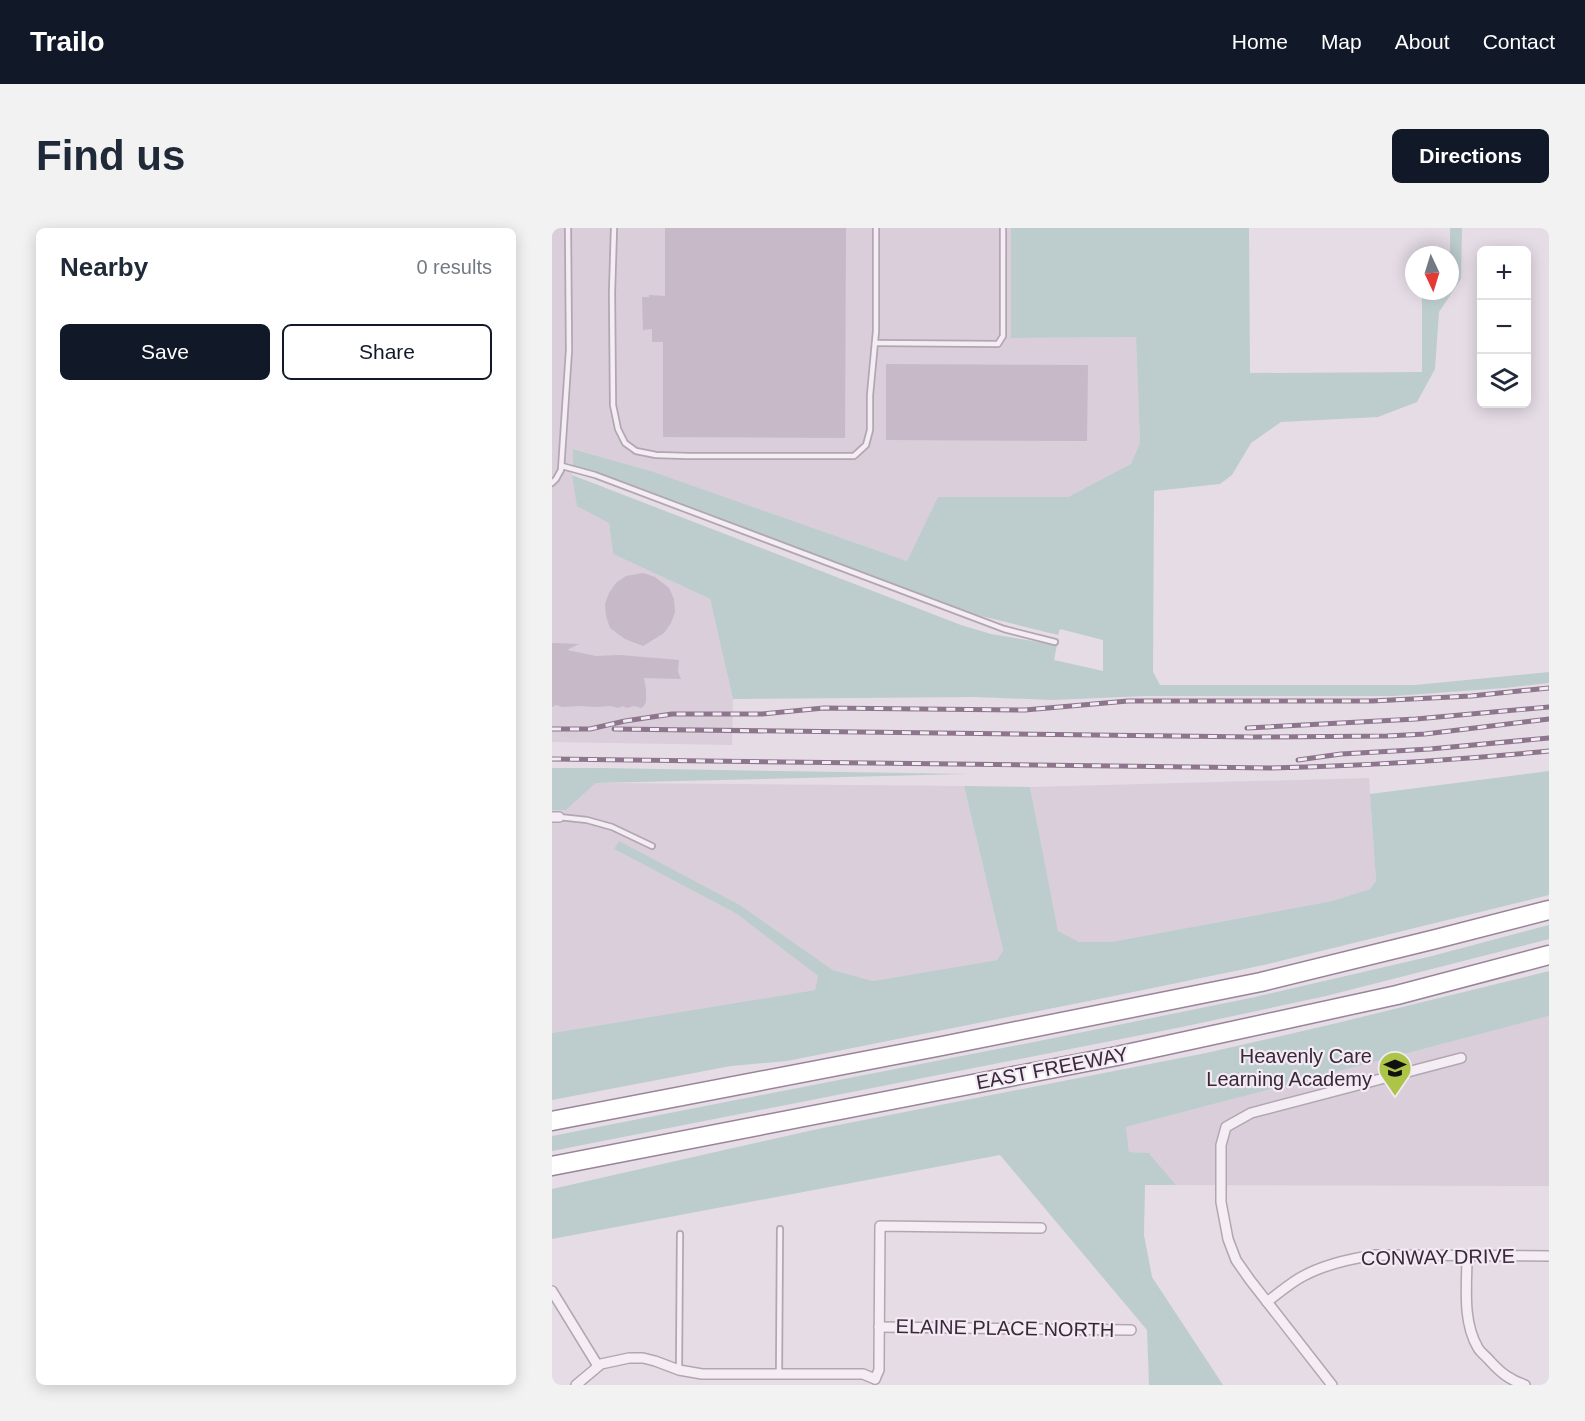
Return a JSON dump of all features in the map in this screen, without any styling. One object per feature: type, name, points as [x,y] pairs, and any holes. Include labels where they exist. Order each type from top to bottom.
[{"type":"highway","points":[[552,1121],[1261,982],[1549,910]]},
{"type":"highway","name":"EAST FREEWAY","points":[[552,1166],[1017,1076],[1268,1024],[1549,955]]},
{"type":"highway","points":[[552,1173],[705,1136]]},
{"type":"street","points":[[1332,1385],[1236,1260],[1228,1239],[1221,1202],[1221,1145],[1227,1127],[1251,1113],[1461,1058]]},
{"type":"street","points":[[576,1385],[598,1366],[629,1358],[643,1358],[679,1370],[702,1374],[864,1374],[877,1382],[880,1226],[1041,1228]]},
{"type":"street","name":"CONWAY DRIVE","points":[[1267,1302],[1299,1278],[1350,1259],[1375,1256],[1549,1256]]},
{"type":"street","points":[[1467,1256],[1466,1303],[1471,1331],[1478,1348],[1495,1367],[1511,1380],[1525,1385]]},
{"type":"street","points":[[552,1291],[598,1366]]},
{"type":"street","name":"ELAINE PLACE NORTH","points":[[879,1327],[1131,1330]]},
{"type":"lane","points":[[552,483],[562,466],[569,350],[568,228]]},
{"type":"lane","points":[[614,228],[613,405],[618,429],[625,443],[636,451],[656,455],[688,456],[854,456],[866,446],[870,430],[870,394],[875,343],[876,228]]},
{"type":"lane","points":[[875,343],[998,344],[1003,336],[1003,228]]},
{"type":"lane","points":[[562,466],[595,475],[1004,629],[1055,642]]},
{"type":"lane","points":[[555,817],[588,820],[612,826],[652,846]]},
{"type":"lane","points":[[779,1374],[780,1229]]},
{"type":"lane","points":[[679,1370],[680,1234]]},
{"type":"shaded area","points":[[552,228],[1011,228],[1011,338],[1136,337],[1140,443],[1132,464],[1068,497],[939,497],[907,561],[651,471],[574,449],[572,475],[609,523],[613,554],[710,599],[733,699],[732,745],[552,742]]},
{"type":"shaded area","points":[[1011,228],[1249,228],[1250,373],[1422,372],[1422,300],[1447,300],[1439,312],[1435,369],[1417,402],[1378,417],[1281,422],[1251,443],[1232,475],[1220,484],[1154,491],[1153,672],[1160,685],[1415,685],[1549,672],[1549,683],[1394,696],[1144,696],[1053,700],[976,697],[733,699],[710,599],[613,554],[609,523],[577,506],[572,475],[961,625],[991,634],[1057,645],[1054,660],[1103,671],[1103,640],[1060,629],[1058,635],[977,615],[573,466],[573,449],[651,471],[907,561],[938,497],[1068,497],[1131,464],[1140,443],[1136,337],[1011,338]]},
{"type":"shaded area","points":[[1450,228],[1462,228],[1461,279],[1459,282],[1459,246],[1450,246]]},
{"type":"shaded area","points":[[552,768],[967,774],[596,783],[566,810],[552,810]]},
{"type":"shaded area","points":[[1549,771],[1549,895],[1264,965],[1119,995],[787,1061],[731,1066],[552,1100],[552,1033],[815,990],[818,976],[737,914],[614,849],[619,841],[740,905],[833,970],[873,981],[997,960],[1003,950],[964,786],[1030,787],[1058,931],[1079,942],[1111,942],[1332,901],[1370,889],[1376,881],[1370,794]]},
{"type":"shaded area","points":[[1369,778],[1376,881],[1370,889],[1332,901],[1111,942],[1079,942],[1058,932],[1030,787]]},
{"type":"shaded area","points":[[596,783],[964,786],[1003,950],[997,960],[873,981],[833,970],[740,905],[619,842],[614,849],[737,914],[818,976],[815,990],[552,1033],[552,810],[566,810]]},
{"type":"shaded area","points":[[1549,925],[1549,939],[1326,996],[1182,1027],[552,1151],[552,1136],[1255,997],[1432,956]]},
{"type":"shaded area","points":[[1549,971],[1549,1016],[1126,1127],[1129,1152],[1149,1153],[1176,1185],[1145,1185],[1144,1235],[1152,1277],[1223,1385],[1149,1385],[1147,1330],[1000,1155],[552,1239],[552,1189],[813,1130],[1206,1053]]},
{"type":"shaded area","name":"Heavenly Care Learning Academy","points":[[1549,1016],[1549,1186],[1176,1185],[1149,1153],[1129,1152],[1126,1127]]},
{"type":"building","points":[[665,228],[846,228],[845,438],[663,437],[663,342],[652,342],[652,329],[643,330],[642,297],[665,296]]},
{"type":"building","points":[[886,364],[1088,365],[1087,441],[886,440]]},
{"type":"building","points":[[643,573],[655,577],[669,588],[674,599],[675,612],[664,633],[643,646],[625,639],[610,628],[605,604],[616,583],[626,576]]},
{"type":"building","points":[[552,643],[579,644],[567,650],[596,656],[620,655],[679,660],[678,672],[681,679],[644,678],[646,702],[641,708],[556,705],[552,707]]},
{"type":"railway","points":[[552,729],[590,729],[672,714],[762,714],[824,708],[1025,710],[1128,701],[1372,701],[1471,696],[1549,688]]},
{"type":"railway","points":[[1247,728],[1416,719],[1549,707]]},
{"type":"railway","points":[[614,729],[1254,737],[1387,736],[1425,734],[1549,719]]},
{"type":"railway","points":[[1298,760],[1341,754],[1430,749],[1549,738]]},
{"type":"railway","points":[[552,759],[1271,768],[1410,762],[1549,751]]},
{"type":"place","name":"Heavenly Care Learning Academy","points":[[1395,1097]]}]
